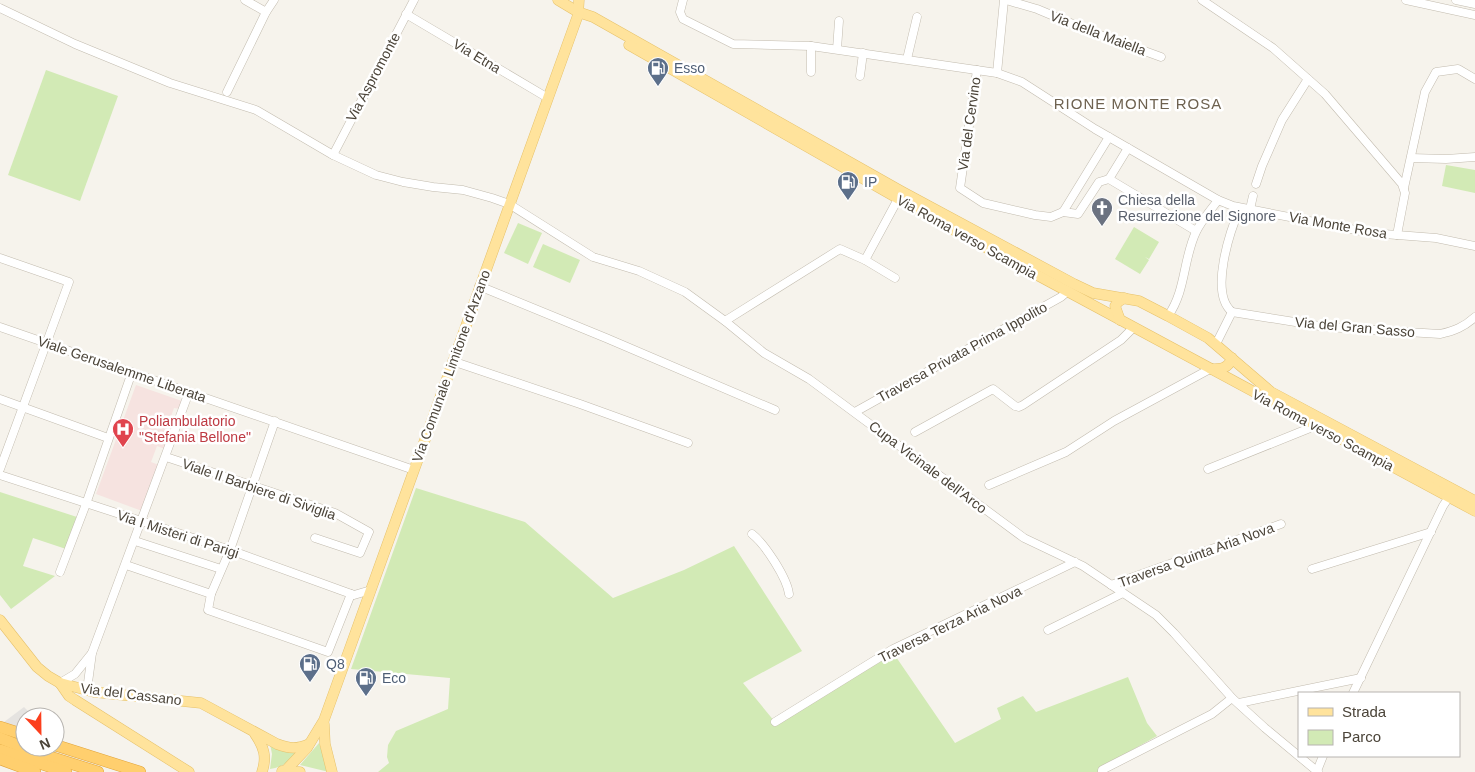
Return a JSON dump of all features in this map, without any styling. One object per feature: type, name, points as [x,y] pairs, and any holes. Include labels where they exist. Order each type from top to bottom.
[{"type":"highway","points":[[0,727],[15,732]]},
{"type":"highway","points":[[0,738],[36,763]]},
{"type":"highway","points":[[65,747],[140,772]]},
{"type":"highway","points":[[0,750],[66,772]]},
{"type":"highway","points":[[0,759],[98,772]]},
{"type":"main road","points":[[558,0],[578,12]]},
{"type":"main road","name":"Via Comunale Limitone d'Arzano","points":[[324,720],[548,98],[578,12],[579,0]]},
{"type":"main road","name":"Via Roma verso Scampia","points":[[578,12],[593,17],[734,96],[899,196],[1093,293],[1139,301],[1168,316],[1208,338],[1271,392],[1475,501]]},
{"type":"main road","name":"Via Roma verso Scampia","points":[[578,12],[587,21],[784,134],[899,196],[1068,292],[1475,511]]},
{"type":"main road","points":[[1120,320],[1115,306],[1124,298]]},
{"type":"main road","points":[[1210,369],[1227,367],[1232,358]]},
{"type":"main road","name":"Via del Cassano","points":[[0,620],[37,667],[48,676],[60,682],[81,689],[201,704],[289,749],[310,744]]},
{"type":"main road","points":[[60,682],[69,696],[189,772]]},
{"type":"main road","points":[[75,700],[81,689]]},
{"type":"main road","points":[[282,771],[297,760],[310,744],[324,720]]},
{"type":"main road","points":[[324,720],[324,744],[332,772]]},
{"type":"main road","points":[[253,731],[265,753],[262,772]]},
{"type":"main road","points":[[282,771],[300,772]]},
{"type":"street","points":[[245,0],[266,12]]},
{"type":"street","points":[[227,92],[266,12],[274,0]]},
{"type":"street","name":"Via Aspromonte","points":[[333,155],[414,0]]},
{"type":"street","name":"Via Monte Rosa","points":[[683,0],[680,12],[683,19],[733,44],[811,46],[837,49],[997,73],[1022,82],[1128,148],[1218,200],[1240,208],[1372,233],[1436,238],[1475,246]]},
{"type":"street","name":"Via della Maiella","points":[[1005,0],[1037,9],[1092,32],[1161,57]]},
{"type":"street","name":"Via del Cervino","points":[[997,73],[1005,0]]},
{"type":"street","points":[[1202,0],[1273,48],[1325,94],[1404,188]]},
{"type":"street","points":[[1406,0],[1475,15]]},
{"type":"street","points":[[1456,0],[1475,4]]},
{"type":"street","name":"Cupa Vicinale dell'Arco","points":[[0,8],[76,44],[170,83],[256,110],[333,155],[376,175],[424,186],[463,190],[509,204],[593,257],[639,271],[685,292],[764,353],[809,379],[1024,538],[1075,562],[1156,615],[1232,698],[1298,756]]},
{"type":"street","name":"Via Etna","points":[[406,14],[548,98]]},
{"type":"street","points":[[907,59],[917,17]]},
{"type":"street","points":[[837,49],[839,21]]},
{"type":"street","points":[[811,46],[811,72]]},
{"type":"street","points":[[860,76],[863,53]]},
{"type":"street","points":[[1397,235],[1405,193],[1404,188],[1425,92],[1436,72],[1458,68],[1475,79]]},
{"type":"street","name":"Via del Cervino","points":[[977,70],[960,188],[983,203],[1034,215],[1051,217],[1063,212]]},
{"type":"street","points":[[1256,184],[1282,120],[1308,79]]},
{"type":"street","points":[[1109,137],[1063,212],[1078,214],[1099,182],[1109,179],[1128,148]]},
{"type":"street","points":[[1411,158],[1446,159],[1475,157]]},
{"type":"street","points":[[1109,179],[1196,231]]},
{"type":"street","points":[[865,260],[899,196]]},
{"type":"street","points":[[1250,209],[1253,196]]},
{"type":"street","points":[[1168,316],[1178,301],[1196,231],[1218,200]]},
{"type":"street","points":[[1216,344],[1232,312],[1226,308],[1222,294],[1221,276],[1233,223],[1240,208]]},
{"type":"street","points":[[725,321],[840,249],[865,260],[895,278]]},
{"type":"street","points":[[0,258],[69,282],[0,469]]},
{"type":"street","points":[[479,286],[775,410]]},
{"type":"street","name":"Traversa Privata Prima Ippolito","points":[[855,412],[1068,292]]},
{"type":"street","name":"Via del Gran Sasso","points":[[1232,312],[1326,327],[1440,334],[1465,326],[1475,317]]},
{"type":"street","name":"Viale Gerusalemme Liberata","points":[[0,326],[414,470]]},
{"type":"street","points":[[915,432],[993,389],[1019,407],[1121,340],[1134,327]]},
{"type":"street","points":[[452,361],[688,443]]},
{"type":"street","points":[[988,485],[1066,452],[1114,421],[1210,369]]},
{"type":"street","points":[[60,572],[132,372]]},
{"type":"street","points":[[81,689],[92,653],[189,392]]},
{"type":"street","points":[[0,400],[108,438]]},
{"type":"street","points":[[275,421],[230,550],[211,594],[208,610],[328,652],[352,595]]},
{"type":"street","points":[[1208,469],[1315,426]]},
{"type":"street","name":"Viale Il Barbiere di Siviglia","points":[[166,457],[335,513],[369,532],[360,553],[315,538]]},
{"type":"street","name":"Via I Misteri di Parigi","points":[[0,475],[230,550],[352,595]]},
{"type":"street","points":[[1354,692],[1449,497]]},
{"type":"street","name":"Traversa Quinta Aria Nova","points":[[1111,585],[1281,524]]},
{"type":"street","points":[[1312,569],[1431,532]]},
{"type":"street","points":[[752,534],[763,545],[780,573],[789,594]]},
{"type":"street","name":"Via I Misteri di Parigi","points":[[135,541],[222,569]]},
{"type":"street","name":"Traversa Terza Aria Nova","points":[[775,722],[893,649],[1075,562]]},
{"type":"street","points":[[126,565],[211,594]]},
{"type":"street","points":[[352,595],[371,590]]},
{"type":"street","points":[[1048,630],[1123,593]]},
{"type":"street","points":[[352,595],[362,612]]},
{"type":"street","points":[[60,682],[76,674],[92,653]]},
{"type":"street","points":[[76,674],[81,689]]},
{"type":"street","points":[[1239,703],[1361,678]]},
{"type":"street","points":[[1102,772],[1102,770],[1212,714],[1232,698]]},
{"type":"street","name":"Cupa Vicinale dell'Arco","points":[[1299,757],[1317,772]]},
{"type":"street","points":[[1317,772],[1323,757]]},
{"type":"shaded area","name":"Poliambulatorio \"Stefania Bellone\"","points":[[136,385],[182,401],[180,409],[174,408],[164,436],[169,438],[165,449],[157,446],[151,462],[159,465],[142,511],[96,494]]},
{"type":"shaded area","points":[[15,714],[15,726],[4,722]]},
{"type":"green space","points":[[46,70],[118,96],[80,201],[8,175]]},
{"type":"green space","points":[[1446,165],[1475,170],[1475,193],[1442,186]]},
{"type":"green space","points":[[518,223],[542,233],[528,264],[504,253]]},
{"type":"green space","points":[[1134,227],[1159,242],[1149,259],[1145,257],[1149,260],[1140,274],[1115,259]]},
{"type":"green space","points":[[543,244],[580,260],[570,283],[533,267]]},
{"type":"green space","points":[[416,488],[525,522],[613,598],[684,570],[734,546],[802,651],[743,683],[775,722],[894,654],[955,743],[1001,719],[997,708],[1023,696],[1036,712],[1128,677],[1147,723],[1157,736],[1100,768],[1098,772],[378,772],[389,763],[387,757],[388,745],[396,731],[448,709],[450,678],[351,669]]},
{"type":"green space","points":[[0,492],[77,517],[66,549],[33,538],[23,566],[55,576],[11,609],[0,595]]},
{"type":"green space","points":[[319,743],[329,772],[300,765]]},
{"type":"green space","points":[[270,744],[286,751],[299,752],[286,763],[270,769],[272,754]]},
{"type":"place","name":"Esso","points":[[658,87]]},
{"type":"place","name":"IP","points":[[848,201]]},
{"type":"place","name":"Chiesa della Resurrezione del Signore","points":[[1102,227]]},
{"type":"place","name":"Poliambulatorio \"Stefania Bellone\"","points":[[123,448]]},
{"type":"place","name":"Q8","points":[[310,683]]},
{"type":"place","name":"Eco","points":[[366,697]]},
{"type":"district","name":"RIONE MONTE ROSA","points":[[1138,103]]}]
